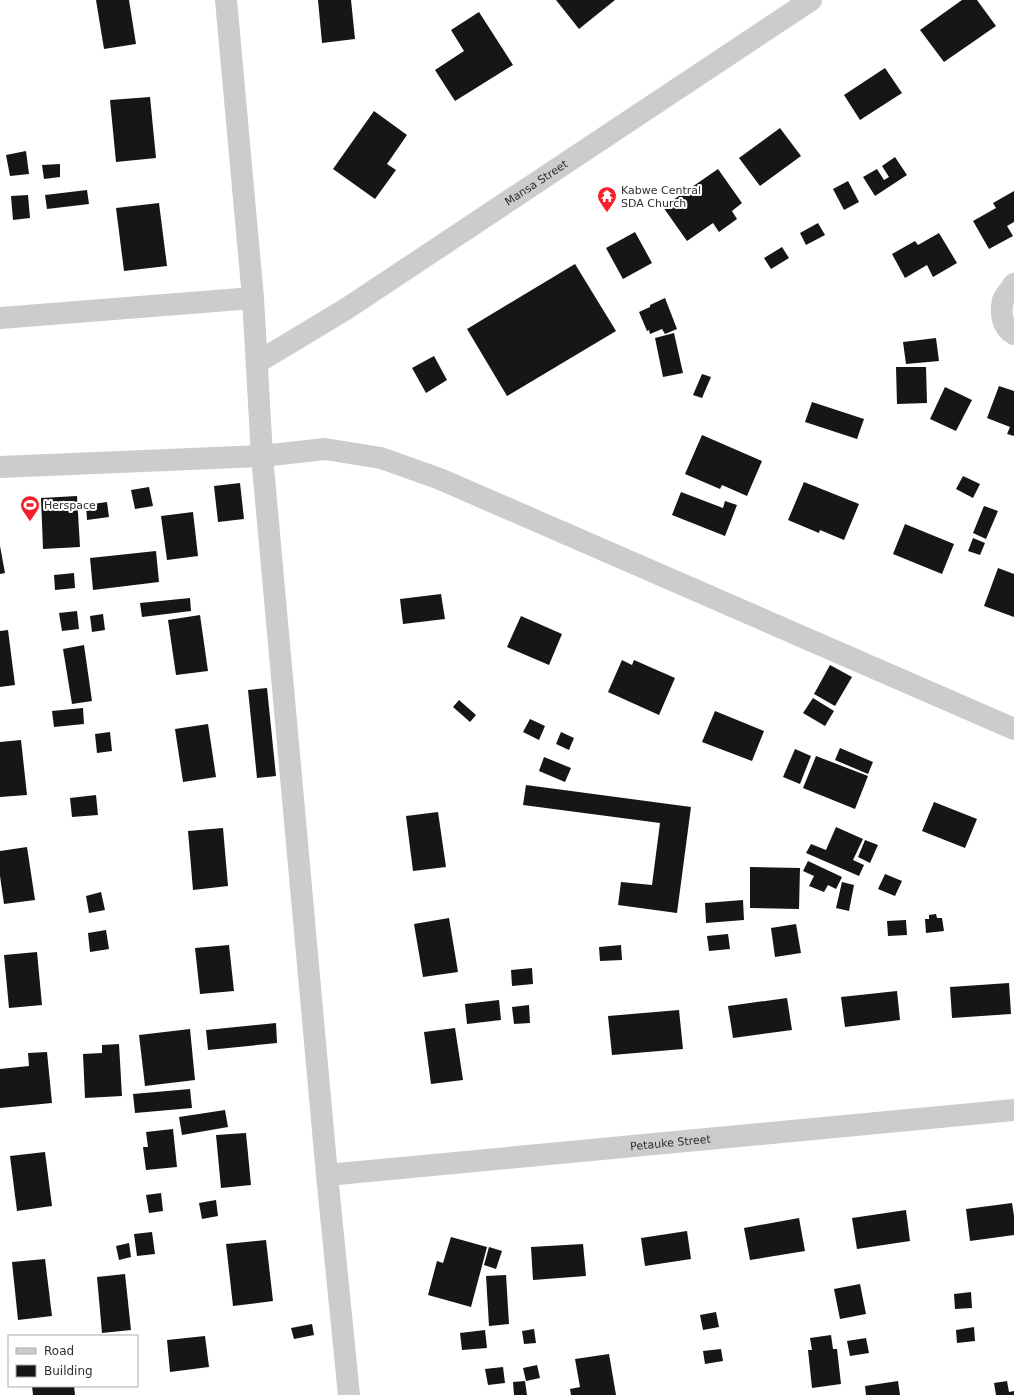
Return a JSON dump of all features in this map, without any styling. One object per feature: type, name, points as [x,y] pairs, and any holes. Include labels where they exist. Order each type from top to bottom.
[{"type":"street","points":[[226,0],[253,298],[258,362],[262,456],[327,1175],[349,1395]]},
{"type":"street","name":"Mansa Street","points":[[258,362],[346,309],[811,0]]},
{"type":"street","points":[[1014,284],[1004,299],[1001,316],[1009,331],[1014,334]]},
{"type":"street","points":[[0,318],[253,298]]},
{"type":"street","points":[[0,467],[262,456],[325,449],[381,458],[440,479],[1014,729]]},
{"type":"street","name":"Petauke Street","points":[[327,1175],[1014,1110]]},
{"type":"building","points":[[96,0],[129,0],[136,44],[104,49]]},
{"type":"building","points":[[318,0],[351,0],[355,39],[322,43]]},
{"type":"building","points":[[556,0],[615,0],[579,29]]},
{"type":"building","points":[[962,0],[977,0],[996,26],[944,62],[920,30]]},
{"type":"building","points":[[479,12],[513,65],[455,101],[435,70],[464,51],[451,30]]},
{"type":"building","points":[[885,68],[902,93],[860,120],[844,95]]},
{"type":"building","points":[[150,97],[156,158],[116,162],[110,100]]},
{"type":"building","points":[[374,111],[407,135],[387,164],[396,170],[375,199],[333,169]]},
{"type":"building","points":[[780,128],[801,156],[760,186],[739,158]]},
{"type":"building","points":[[26,151],[29,174],[10,176],[6,155]]},
{"type":"building","points":[[895,157],[907,175],[875,196],[863,177],[877,169],[884,180],[889,177],[882,166]]},
{"type":"building","points":[[60,164],[60,177],[44,179],[42,165]]},
{"type":"building","points":[[718,169],[742,203],[732,211],[737,219],[719,232],[713,223],[687,241],[663,207]]},
{"type":"building","points":[[848,181],[859,202],[844,210],[833,189]]},
{"type":"building","points":[[87,190],[89,204],[47,209],[45,195]]},
{"type":"building","points":[[1014,191],[1014,222],[1007,226],[1013,236],[989,249],[973,221],[996,208],[993,203]]},
{"type":"building","points":[[28,195],[30,218],[13,220],[11,196]]},
{"type":"building","points":[[159,203],[167,266],[124,271],[116,208]]},
{"type":"building","points":[[818,223],[825,235],[806,245],[800,233]]},
{"type":"building","points":[[635,232],[652,263],[623,279],[606,248]]},
{"type":"building","points":[[939,233],[957,263],[933,277],[927,265],[905,278],[892,254],[915,241],[918,245]]},
{"type":"building","points":[[782,247],[789,258],[771,269],[764,258]]},
{"type":"building","points":[[575,264],[616,331],[507,396],[467,329]]},
{"type":"building","points":[[665,298],[677,329],[665,334],[662,329],[650,334],[649,330],[647,331],[639,312]]},
{"type":"building","points":[[674,333],[683,373],[663,377],[655,338]]},
{"type":"building","points":[[936,338],[939,361],[906,364],[903,342]]},
{"type":"building","points":[[434,356],[447,380],[426,393],[412,368]]},
{"type":"building","points":[[896,367],[926,367],[927,403],[897,404]]},
{"type":"building","points":[[702,374],[711,377],[702,398],[693,395]]},
{"type":"building","points":[[999,386],[1014,391],[1014,436],[1007,434],[1010,427],[987,418]]},
{"type":"building","points":[[945,387],[972,400],[956,431],[930,419]]},
{"type":"building","points":[[812,402],[864,419],[857,439],[805,422]]},
{"type":"building","points":[[702,435],[762,461],[747,496],[722,485],[720,489],[685,474]]},
{"type":"building","points":[[963,476],[980,484],[973,498],[956,489]]},
{"type":"building","points":[[804,482],[859,504],[844,540],[820,530],[819,533],[788,520]]},
{"type":"building","points":[[240,483],[244,519],[218,522],[214,486]]},
{"type":"building","points":[[149,487],[153,506],[135,509],[131,490]]},
{"type":"building","points":[[681,492],[723,508],[725,501],[737,505],[725,536],[672,515]]},
{"type":"building","points":[[77,496],[80,547],[43,549],[41,498]]},
{"type":"building","points":[[107,502],[109,517],[87,520],[86,505]]},
{"type":"building","points":[[984,506],[998,511],[986,539],[973,533]]},
{"type":"building","points":[[193,512],[198,556],[167,560],[161,516]]},
{"type":"building","points":[[905,524],[954,544],[942,574],[893,554]]},
{"type":"building","points":[[973,538],[985,543],[980,555],[968,551]]},
{"type":"building","points":[[0,546],[5,573],[0,574]]},
{"type":"building","points":[[156,551],[159,582],[93,590],[90,558]]},
{"type":"building","points":[[998,568],[1014,574],[1014,617],[984,606]]},
{"type":"building","points":[[74,573],[75,588],[55,590],[54,575]]},
{"type":"building","points":[[441,594],[445,619],[403,624],[400,599]]},
{"type":"building","points":[[190,598],[191,611],[142,617],[140,603]]},
{"type":"building","points":[[77,611],[79,629],[62,631],[59,613]]},
{"type":"building","points":[[103,614],[105,630],[92,632],[90,616]]},
{"type":"building","points":[[200,615],[208,671],[176,675],[168,620]]},
{"type":"building","points":[[521,616],[562,634],[549,665],[507,647]]},
{"type":"building","points":[[8,630],[15,685],[0,687],[0,631]]},
{"type":"building","points":[[84,645],[92,701],[72,704],[63,649]]},
{"type":"building","points":[[622,660],[632,665],[634,660],[675,678],[659,715],[608,692]]},
{"type":"building","points":[[830,665],[852,677],[835,706],[814,694]]},
{"type":"building","points":[[267,688],[276,776],[257,778],[248,690]]},
{"type":"building","points":[[813,698],[834,711],[825,726],[803,713]]},
{"type":"building","points":[[459,700],[476,715],[470,722],[453,707]]},
{"type":"building","points":[[83,708],[84,724],[54,727],[52,711]]},
{"type":"building","points":[[715,711],[764,731],[752,761],[702,742]]},
{"type":"building","points":[[530,719],[545,726],[539,740],[523,732]]},
{"type":"building","points":[[208,724],[216,777],[183,782],[175,729]]},
{"type":"building","points":[[110,732],[112,751],[97,753],[95,734]]},
{"type":"building","points":[[561,732],[574,738],[569,750],[556,744]]},
{"type":"building","points":[[21,740],[27,795],[0,797],[0,742]]},
{"type":"building","points":[[840,748],[873,762],[868,774],[835,760]]},
{"type":"building","points":[[795,749],[811,756],[800,784],[783,777]]},
{"type":"building","points":[[816,756],[868,776],[855,809],[803,788]]},
{"type":"building","points":[[544,757],[571,768],[565,782],[539,771]]},
{"type":"building","points":[[526,785],[691,807],[677,913],[618,905],[621,882],[652,885],[660,823],[523,805]]},
{"type":"building","points":[[96,795],[98,815],[72,817],[70,798]]},
{"type":"building","points":[[934,802],[977,819],[965,848],[922,831]]},
{"type":"building","points":[[438,812],[446,867],[413,871],[406,816]]},
{"type":"building","points":[[836,827],[863,839],[853,860],[864,865],[859,876],[806,853],[811,844],[826,850]]},
{"type":"building","points":[[223,828],[228,886],[193,890],[188,831]]},
{"type":"building","points":[[865,840],[878,845],[870,863],[858,857]]},
{"type":"building","points":[[27,847],[35,900],[4,904],[0,876],[0,851]]},
{"type":"building","points":[[808,861],[842,877],[836,889],[828,885],[824,892],[809,886],[814,876],[803,871]]},
{"type":"building","points":[[750,867],[800,868],[799,909],[750,908]]},
{"type":"building","points":[[885,874],[902,881],[895,896],[878,889]]},
{"type":"building","points":[[842,882],[854,885],[849,911],[836,908]]},
{"type":"building","points":[[101,892],[105,910],[89,913],[86,896]]},
{"type":"building","points":[[743,900],[744,920],[706,923],[705,903]]},
{"type":"building","points":[[936,914],[937,918],[942,918],[944,931],[926,933],[925,919],[929,919],[929,915]]},
{"type":"building","points":[[449,918],[458,972],[423,977],[414,924]]},
{"type":"building","points":[[906,920],[907,935],[888,936],[887,921]]},
{"type":"building","points":[[796,924],[801,953],[775,957],[771,928]]},
{"type":"building","points":[[106,930],[109,949],[90,952],[88,933]]},
{"type":"building","points":[[728,934],[730,949],[709,951],[707,936]]},
{"type":"building","points":[[229,945],[234,991],[200,994],[195,948]]},
{"type":"building","points":[[621,945],[622,960],[600,961],[599,947]]},
{"type":"building","points":[[37,952],[42,1005],[9,1008],[4,955]]},
{"type":"building","points":[[532,968],[533,984],[512,986],[511,970]]},
{"type":"building","points":[[1009,983],[1011,1014],[952,1018],[950,987]]},
{"type":"building","points":[[897,991],[900,1020],[845,1027],[841,997]]},
{"type":"building","points":[[787,998],[792,1030],[733,1038],[728,1006]]},
{"type":"building","points":[[499,1000],[501,1020],[467,1024],[465,1004]]},
{"type":"building","points":[[529,1005],[530,1023],[514,1024],[512,1007]]},
{"type":"building","points":[[679,1010],[683,1049],[612,1055],[608,1016]]},
{"type":"building","points":[[276,1023],[277,1043],[208,1050],[206,1030]]},
{"type":"building","points":[[455,1028],[463,1080],[431,1084],[424,1032]]},
{"type":"building","points":[[190,1029],[195,1080],[145,1086],[139,1035]]},
{"type":"building","points":[[119,1044],[122,1096],[85,1098],[83,1054],[102,1053],[102,1045]]},
{"type":"building","points":[[47,1052],[52,1103],[0,1108],[0,1069],[29,1066],[28,1053]]},
{"type":"building","points":[[190,1089],[192,1108],[135,1113],[133,1094]]},
{"type":"building","points":[[225,1110],[228,1127],[182,1135],[179,1117]]},
{"type":"building","points":[[173,1129],[177,1167],[146,1170],[143,1147],[148,1147],[146,1132]]},
{"type":"building","points":[[246,1133],[251,1185],[221,1188],[216,1135]]},
{"type":"building","points":[[45,1152],[52,1206],[17,1211],[10,1156]]},
{"type":"building","points":[[161,1193],[163,1211],[149,1213],[146,1195]]},
{"type":"building","points":[[216,1200],[218,1216],[202,1219],[199,1203]]},
{"type":"building","points":[[1012,1203],[1014,1235],[970,1241],[966,1209]]},
{"type":"building","points":[[906,1210],[910,1241],[857,1249],[852,1218]]},
{"type":"building","points":[[799,1218],[805,1251],[750,1260],[744,1228]]},
{"type":"building","points":[[687,1231],[691,1259],[645,1266],[641,1238]]},
{"type":"building","points":[[152,1232],[155,1254],[137,1256],[134,1234]]},
{"type":"building","points":[[451,1237],[487,1247],[471,1307],[428,1295],[437,1261],[443,1263]]},
{"type":"building","points":[[266,1240],[273,1301],[233,1306],[226,1244]]},
{"type":"building","points":[[129,1243],[131,1257],[119,1260],[116,1246]]},
{"type":"building","points":[[583,1244],[586,1276],[533,1280],[531,1247]]},
{"type":"building","points":[[489,1247],[502,1251],[496,1269],[484,1265]]},
{"type":"building","points":[[45,1259],[52,1316],[18,1320],[12,1262]]},
{"type":"building","points":[[125,1274],[131,1330],[102,1333],[97,1277]]},
{"type":"building","points":[[506,1275],[509,1324],[489,1326],[486,1276]]},
{"type":"building","points":[[860,1284],[866,1314],[840,1319],[834,1289]]},
{"type":"building","points":[[971,1292],[972,1308],[955,1309],[954,1294]]},
{"type":"building","points":[[716,1312],[719,1327],[703,1330],[700,1315]]},
{"type":"building","points":[[312,1324],[314,1335],[294,1339],[291,1328]]},
{"type":"building","points":[[974,1327],[975,1341],[957,1343],[956,1330]]},
{"type":"building","points":[[534,1329],[536,1343],[524,1344],[522,1331]]},
{"type":"building","points":[[485,1330],[487,1348],[462,1350],[460,1333]]},
{"type":"building","points":[[831,1335],[833,1349],[837,1349],[841,1384],[812,1388],[808,1350],[812,1350],[810,1338]]},
{"type":"building","points":[[205,1336],[209,1367],[170,1372],[167,1340]]},
{"type":"building","points":[[866,1338],[869,1353],[850,1356],[847,1341]]},
{"type":"building","points":[[721,1349],[723,1361],[705,1364],[703,1351]]},
{"type":"building","points":[[609,1354],[616,1395],[571,1395],[570,1389],[580,1387],[575,1359]]},
{"type":"building","points":[[537,1365],[540,1378],[526,1381],[523,1368]]},
{"type":"building","points":[[503,1367],[505,1383],[488,1385],[485,1369]]},
{"type":"building","points":[[525,1381],[527,1395],[514,1395],[513,1382]]},
{"type":"building","points":[[898,1381],[900,1395],[866,1395],[865,1386]]},
{"type":"building","points":[[1007,1381],[1009,1392],[1014,1391],[1014,1395],[996,1395],[994,1383]]},
{"type":"building","points":[[32,1387],[74,1387],[75,1395],[33,1395]]},
{"type":"place","name":"Kabwe Central SDA Church","points":[[607,213]]},
{"type":"place","name":"Herspace","points":[[30,522]]}]
